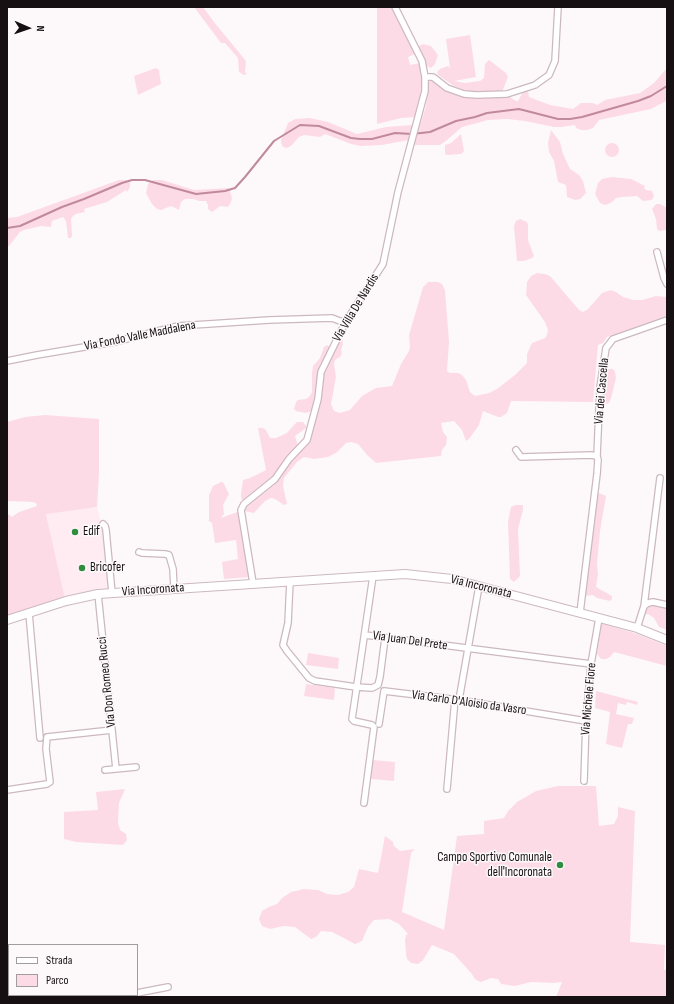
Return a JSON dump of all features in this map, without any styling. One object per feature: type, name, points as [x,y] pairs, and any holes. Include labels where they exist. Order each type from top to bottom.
[{"type":"main road","name":"Via Incoronata","points":[[7,620],[66,601],[98,594],[405,574],[439,577],[479,586],[637,628],[667,640]]},
{"type":"street","name":"Via Villa De Nardis","points":[[253,583],[241,510],[244,504],[275,479],[289,460],[307,440],[318,399],[321,372],[345,323],[383,264],[398,192],[425,91],[425,77],[422,61],[395,7]]},
{"type":"street","points":[[425,77],[434,77],[447,88],[464,94],[477,95],[507,94],[535,85],[549,75],[555,61],[558,7]]},
{"type":"street","points":[[657,252],[667,284]]},
{"type":"street","name":"Via Fondo Valle Maddalena","points":[[7,362],[37,355],[114,342],[178,326],[285,319],[332,318],[345,323]]},
{"type":"street","name":"Via dei Cascella","points":[[580,612],[597,474],[600,387],[606,348],[613,339],[667,320]]},
{"type":"street","points":[[516,450],[521,457],[597,456]]},
{"type":"street","points":[[637,628],[644,606],[660,478]]},
{"type":"street","name":"Via Incoronata","points":[[102,524],[105,526],[106,530],[112,593]]},
{"type":"street","points":[[139,552],[169,555],[174,568],[174,589]]},
{"type":"street","points":[[365,635],[373,576]]},
{"type":"street","points":[[290,582],[288,623],[284,638],[284,648],[309,678],[315,681],[356,687],[372,688],[378,685],[385,638]]},
{"type":"street","points":[[447,789],[457,700],[479,586]]},
{"type":"street","name":"Via Don Romeo Rucci","points":[[98,594],[116,769]]},
{"type":"street","points":[[644,606],[653,602],[667,605]]},
{"type":"street","points":[[29,613],[40,738]]},
{"type":"street","name":"Via Michele Fiore","points":[[584,781],[586,721],[591,664],[599,618]]},
{"type":"street","name":"Via Juan Del Prete","points":[[364,803],[374,727],[352,719],[365,635],[591,664]]},
{"type":"street","name":"Via Carlo D'Aloisio da Vasro","points":[[379,724],[384,691],[457,700],[586,721]]},
{"type":"street","points":[[7,790],[47,784],[50,782],[46,749],[47,737],[112,730]]},
{"type":"street","points":[[105,770],[136,767]]},
{"type":"street","points":[[138,993],[168,988]]},
{"type":"street","points":[[66,996],[118,996]]},
{"type":"shaded area","points":[[97,507],[102,527],[108,590],[63,600],[46,513]]},
{"type":"green space","points":[[194,7],[203,7],[246,61],[245,72],[247,74],[244,75],[239,72],[238,58],[225,43],[221,43]]},
{"type":"green space","points":[[377,7],[391,7],[415,54],[408,57],[410,65],[420,63],[423,84],[420,104],[416,117],[401,118],[377,124]]},
{"type":"green space","points":[[470,35],[476,77],[454,81],[465,83],[480,81],[484,78],[485,64],[489,60],[506,73],[508,77],[502,92],[467,91],[454,86],[438,75],[437,72],[440,69],[448,66],[450,68],[446,39]]},
{"type":"green space","points":[[423,44],[431,46],[438,55],[435,64],[431,68],[427,66],[417,47]]},
{"type":"green space","points":[[156,68],[159,70],[161,84],[138,95],[134,76]]},
{"type":"green space","points":[[667,68],[666,101],[651,109],[599,120],[593,128],[587,130],[576,128],[575,125],[554,127],[507,119],[488,120],[462,127],[440,145],[414,145],[426,106],[429,82],[431,80],[435,79],[451,91],[507,95],[516,101],[518,101],[523,92],[528,91],[529,97],[550,105],[573,109],[581,103],[593,103],[597,105],[605,100],[640,93],[654,83]]},
{"type":"green space","points":[[310,118],[328,122],[357,134],[386,127],[413,125],[409,140],[382,145],[360,146],[325,134],[320,137],[304,135],[299,137],[291,146],[287,148],[283,147],[281,140],[288,123],[295,119]]},
{"type":"green space","points":[[551,130],[560,142],[563,154],[570,169],[579,175],[583,181],[586,193],[580,199],[575,200],[567,197],[566,185],[558,182],[554,161],[549,152],[548,143]]},
{"type":"green space","points":[[461,134],[464,151],[461,154],[445,154],[445,145],[451,143]]},
{"type":"green space","points":[[609,143],[615,143],[619,147],[619,153],[615,157],[609,157],[605,153],[605,147]]},
{"type":"green space","points":[[612,177],[631,179],[645,186],[644,188],[646,190],[652,191],[654,196],[652,200],[643,201],[637,196],[616,198],[611,203],[605,205],[600,203],[595,194],[598,183],[602,179]]},
{"type":"green space","points":[[119,180],[127,180],[130,183],[130,187],[127,192],[126,190],[107,202],[84,209],[85,212],[73,216],[71,219],[71,238],[68,238],[66,221],[63,217],[52,221],[51,227],[41,226],[20,232],[9,246],[7,246],[7,218],[17,217]]},
{"type":"green space","points":[[153,180],[162,180],[194,190],[229,188],[232,198],[231,202],[228,207],[220,206],[212,212],[208,209],[206,201],[193,199],[185,199],[181,202],[179,210],[171,206],[161,210],[157,209],[152,204],[146,193],[148,184]]},
{"type":"green space","points":[[656,204],[660,204],[667,208],[667,230],[659,231],[657,229],[656,219],[652,209]]},
{"type":"green space","points":[[520,219],[527,222],[528,240],[534,256],[524,261],[517,261],[514,226],[516,221]]},
{"type":"green space","points":[[537,273],[550,276],[579,310],[583,312],[588,309],[602,293],[611,290],[623,297],[633,300],[642,300],[656,296],[667,297],[667,317],[653,323],[607,337],[603,343],[598,345],[593,402],[511,401],[507,413],[501,417],[483,411],[479,425],[466,441],[462,430],[454,421],[441,423],[443,432],[447,437],[446,445],[442,450],[441,456],[376,463],[358,444],[351,442],[346,443],[336,453],[328,457],[314,459],[304,457],[297,462],[284,478],[283,486],[287,504],[284,505],[271,498],[265,501],[254,513],[244,511],[244,507],[307,442],[322,373],[342,336],[342,353],[340,357],[335,360],[334,364],[336,377],[331,404],[334,411],[340,413],[350,410],[362,396],[376,388],[392,386],[401,364],[409,351],[409,335],[423,287],[428,282],[438,282],[442,284],[445,290],[449,342],[447,371],[462,375],[466,380],[470,392],[475,396],[489,393],[497,389],[515,375],[527,363],[527,354],[532,343],[545,338],[547,335],[548,330],[545,322],[526,295],[527,282],[531,276]]},
{"type":"green space","points":[[327,345],[330,347],[320,372],[318,397],[312,411],[305,413],[296,411],[294,409],[296,402],[298,400],[306,399],[312,392],[313,366],[320,358],[324,347]]},
{"type":"green space","points":[[605,369],[613,369],[616,378],[609,403],[605,404],[602,403]]},
{"type":"green space","points":[[45,415],[99,419],[99,474],[97,507],[46,514],[64,595],[63,600],[7,617],[7,513],[12,517],[19,512],[37,506],[36,503],[32,502],[7,501],[7,422],[25,417]]},
{"type":"green space","points":[[297,422],[303,422],[306,426],[306,428],[295,436],[298,446],[275,477],[244,503],[241,498],[243,480],[266,470],[258,428],[263,428],[266,430],[270,438],[276,438],[287,433]]},
{"type":"green space","points":[[223,482],[229,494],[223,505],[224,514],[221,518],[240,511],[250,577],[224,579],[222,562],[238,559],[236,540],[215,543],[212,523],[208,520],[209,495],[213,486]]},
{"type":"green space","points":[[599,493],[606,496],[600,531],[596,587],[612,596],[610,601],[597,598],[593,595],[585,596],[583,594],[596,495]]},
{"type":"green space","points":[[515,505],[523,505],[523,510],[518,529],[520,576],[514,582],[510,579],[508,522],[511,507]]},
{"type":"green space","points":[[646,605],[659,605],[667,607],[667,630],[659,627],[654,618],[648,614],[643,615]]},
{"type":"green space","points":[[601,623],[637,634],[667,646],[667,666],[614,652],[610,657],[601,659],[597,654]]},
{"type":"green space","points":[[308,653],[339,658],[338,669],[306,665]]},
{"type":"green space","points":[[306,684],[335,688],[334,700],[304,696]]},
{"type":"green space","points":[[596,691],[638,702],[637,705],[627,702],[626,705],[618,703],[616,714],[634,718],[632,724],[628,724],[622,748],[606,744],[610,712],[595,708]]},
{"type":"green space","points":[[372,760],[395,762],[394,781],[371,779]]},
{"type":"green space","points":[[558,786],[596,786],[599,826],[614,824],[618,816],[618,807],[635,811],[630,942],[665,945],[664,970],[667,969],[667,997],[556,997],[562,982],[531,982],[515,986],[501,984],[498,979],[491,978],[481,982],[475,979],[454,954],[432,945],[423,960],[418,964],[411,963],[407,959],[406,954],[405,940],[406,935],[408,934],[399,924],[389,919],[374,920],[368,927],[362,941],[355,944],[332,932],[321,931],[316,937],[311,939],[295,927],[284,926],[270,929],[262,926],[259,919],[262,911],[277,904],[282,898],[291,892],[304,889],[318,890],[327,894],[338,895],[348,892],[354,887],[359,869],[378,873],[385,836],[393,842],[394,846],[400,851],[415,849],[411,853],[402,912],[444,930],[457,836],[484,834],[484,821],[504,818],[508,811],[517,802],[536,791]]},
{"type":"green space","points":[[125,789],[119,803],[118,823],[120,830],[126,834],[127,840],[123,845],[76,842],[64,839],[64,812],[98,810],[96,792]]},
{"type":"waterway","points":[[7,228],[20,226],[62,207],[132,180],[145,180],[196,194],[225,191],[235,188],[274,141],[300,125],[319,126],[351,138],[372,139],[395,133],[412,134],[430,132],[456,121],[487,113],[519,109],[558,119],[570,119],[638,101],[651,96],[667,86]]},
{"type":"place","name":"Edif","points":[[75,532]]},
{"type":"place","name":"Bricofer","points":[[82,568]]},
{"type":"place","name":"Campo Sportivo Comunale dell'Incoronata","points":[[560,865]]}]
